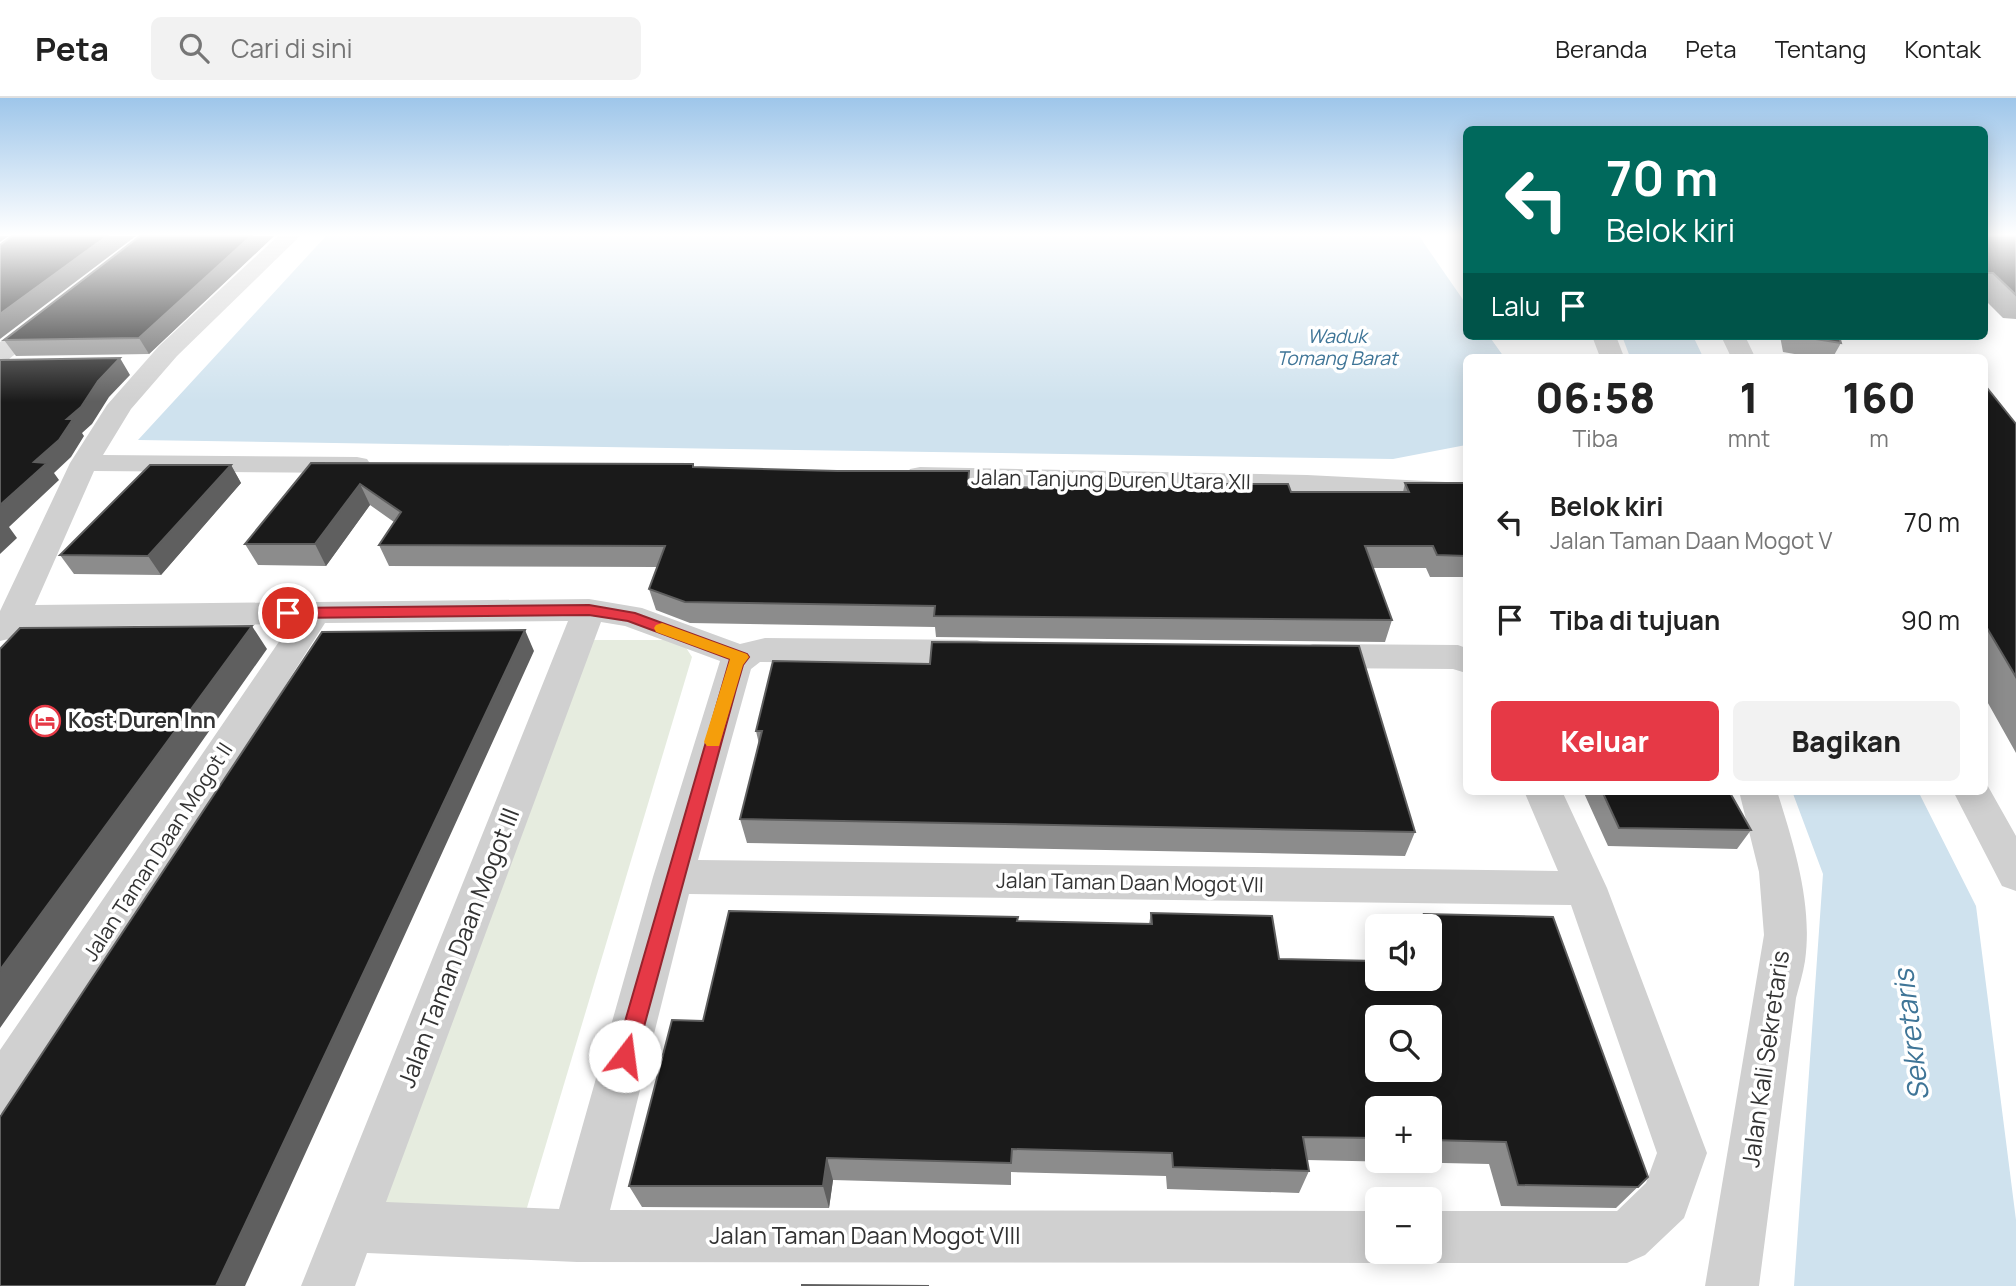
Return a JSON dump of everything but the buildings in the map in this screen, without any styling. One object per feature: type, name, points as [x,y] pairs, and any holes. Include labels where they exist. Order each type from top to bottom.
[{"type":"street","points":[[226,291],[143,364],[84,463],[7,623],[315,613],[589,610],[630,616],[746,655]]},
{"type":"street","points":[[0,354],[10,339],[61,307]]},
{"type":"street","points":[[0,367],[26,366]]},
{"type":"street","points":[[84,463],[390,466]]},
{"type":"street","name":"Jalan Tanjung Duren Utara XII","points":[[896,475],[1307,484],[1463,492]]},
{"type":"street","name":"Jalan Taman Daan Mogot III","points":[[328,1286],[589,610]]},
{"type":"street","name":"Jalan Taman Daan Mogot II","points":[[0,1091],[315,613]]},
{"type":"street","points":[[577,1236],[673,877],[736,663],[746,655],[765,649],[1014,652]]},
{"type":"street","points":[[1278,655],[1462,659]]},
{"type":"street","points":[[1442,1237],[1627,1237],[1666,1200],[1682,1153],[1586,888],[1546,795]]},
{"type":"street","name":"Jalan Kali Sekretaris","points":[[1732,1286],[1774,998],[1784,956],[1783,908],[1775,852],[1759,795]]},
{"type":"street","points":[[1974,795],[2016,874]]},
{"type":"street","name":"Jalan Taman Daan Mogot VII","points":[[673,877],[1586,888]]},
{"type":"street","name":"Jalan Taman Daan Mogot VIII","points":[[353,1226],[577,1236],[1365,1237]]},
{"type":"shaded area","points":[[585,640],[681,640],[692,657],[526,1211],[342,1208]]},
{"type":"water","name":"Waduk Tomang Barat","points":[[275,291],[1457,291],[1463,300],[1463,340],[1492,340],[1502,354],[1463,354],[1463,446],[1393,459],[138,440]]},
{"type":"water","points":[[1624,340],[1695,340],[1702,354],[1629,354]]},
{"type":"water","name":"Sekretaris","points":[[1793,795],[1920,795],[1976,906],[2016,1220],[2016,1286],[1794,1286],[1823,874]]},
{"type":"slow traffic","points":[[662,628],[742,657],[736,663],[713,742]]},
{"type":"place","name":"Kost Duren Inn","points":[[45,721]]},
{"type":"route","points":[[288,613],[612,612],[630,616],[742,657],[736,663],[728,689],[673,877],[625,1056]]}]
